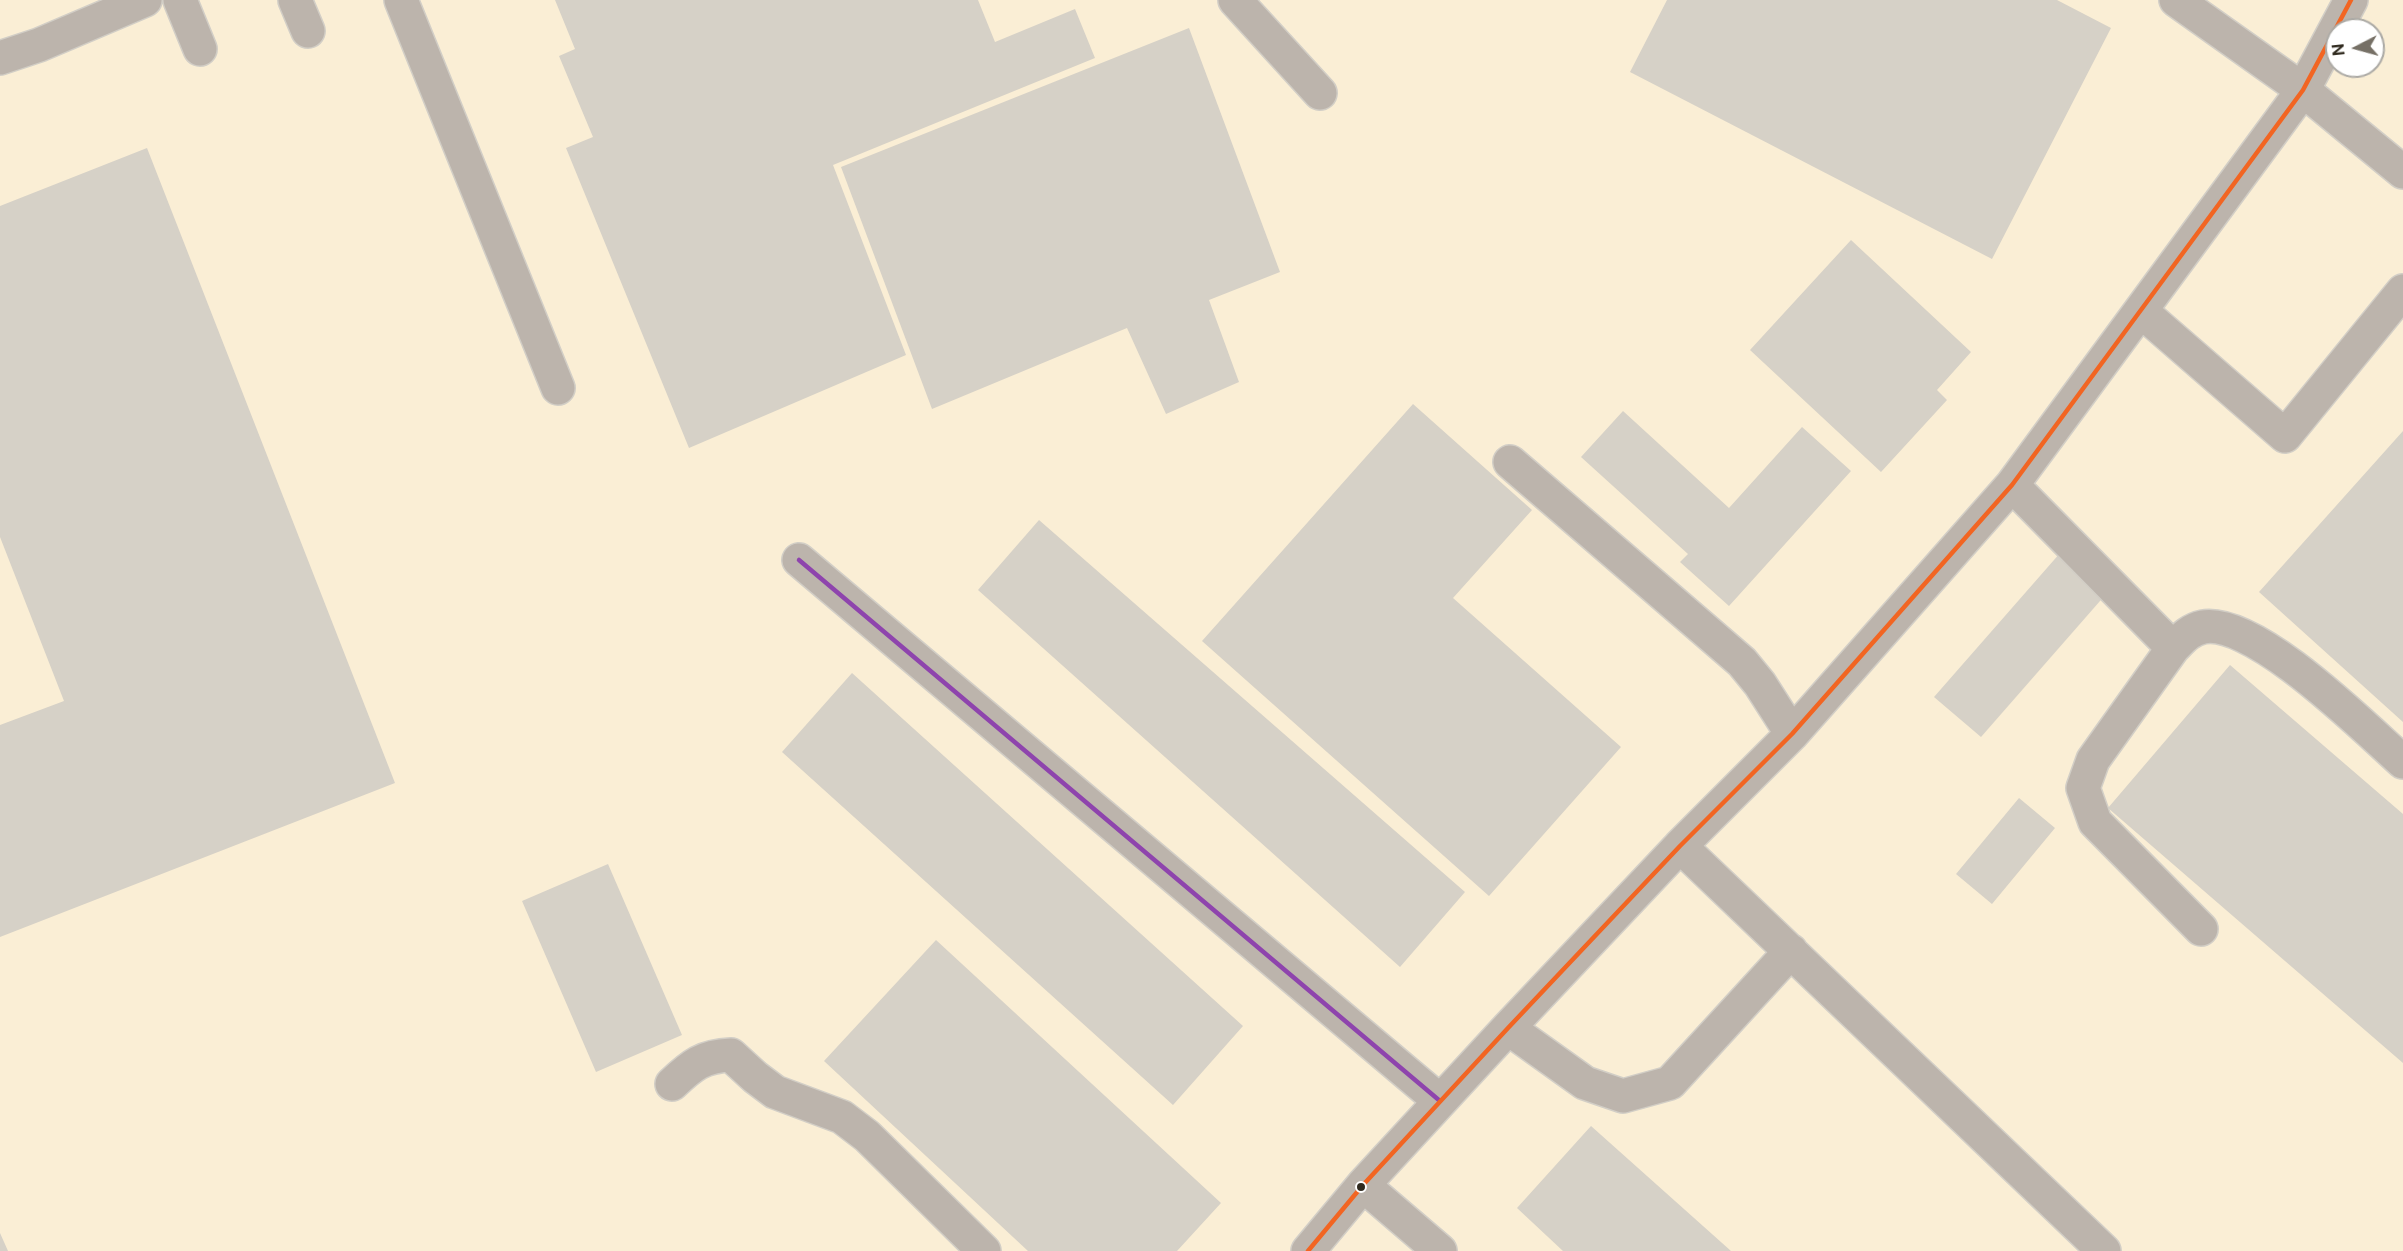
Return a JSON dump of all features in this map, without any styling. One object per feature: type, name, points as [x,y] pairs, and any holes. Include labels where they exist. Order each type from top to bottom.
[{"type":"street","points":[[0,58],[39,45],[146,0]]},
{"type":"street","points":[[180,0],[200,49]]},
{"type":"street","points":[[295,0],[308,31]]},
{"type":"street","points":[[401,0],[558,388]]},
{"type":"street","points":[[1235,0],[1320,93]]},
{"type":"street","points":[[2176,0],[2303,90],[2403,172]]},
{"type":"street","points":[[1308,1251],[1363,1185],[1508,1028],[1680,846],[1792,734],[2012,485],[2303,90],[2351,0]]},
{"type":"street","points":[[2140,311],[2285,436],[2403,291]]},
{"type":"street","points":[[1510,462],[1742,662],[1760,684],[1792,734]]},
{"type":"street","points":[[2012,485],[2173,648]]},
{"type":"street","points":[[799,560],[1440,1101]]},
{"type":"street","points":[[2201,930],[2095,822],[2084,788],[2093,759],[2173,648],[2190,631],[2205,627],[2232,631],[2269,651],[2309,678],[2403,762]]},
{"type":"street","points":[[1680,846],[2104,1251]]},
{"type":"street","points":[[1508,1028],[1586,1083],[1623,1096],[1670,1083],[1791,951]]},
{"type":"street","points":[[672,1084],[694,1063],[716,1055],[731,1055],[775,1092],[842,1117],[867,1136],[984,1251]]},
{"type":"street","points":[[1363,1185],[1440,1251]]},
{"type":"shaded area","points":[[0,0],[2403,0],[2403,1251],[0,1251]]},
{"type":"building","points":[[555,0],[978,0],[995,42],[1075,9],[1095,58],[833,165],[906,355],[689,448],[566,148],[593,137],[559,56],[575,49]]},
{"type":"building","points":[[1667,0],[2057,0],[2111,28],[1992,259],[1630,72]]},
{"type":"building","points":[[1189,28],[1280,272],[1209,300],[1239,382],[1166,414],[1127,328],[932,409],[841,167]]},
{"type":"building","points":[[147,148],[395,783],[0,937],[0,725],[64,701],[0,537],[0,206]]},
{"type":"building","points":[[1851,240],[1971,352],[1937,390],[1947,400],[1881,472],[1750,350]]},
{"type":"building","points":[[1413,404],[1532,510],[1453,598],[1621,747],[1489,896],[1202,641]]},
{"type":"building","points":[[1623,411],[1729,508],[1802,427],[1851,471],[1729,606],[1680,562],[1688,554],[1581,457]]},
{"type":"building","points":[[2403,431],[2403,722],[2259,592]]},
{"type":"building","points":[[1039,520],[1465,892],[1400,967],[978,590]]},
{"type":"building","points":[[2061,552],[2107,593],[1981,737],[1934,697]]},
{"type":"building","points":[[2230,665],[2403,814],[2403,1063],[2108,808]]},
{"type":"building","points":[[852,673],[1243,1026],[1173,1105],[782,752]]},
{"type":"building","points":[[2019,798],[2055,828],[1992,904],[1956,874]]},
{"type":"building","points":[[608,864],[682,1035],[596,1072],[522,901]]},
{"type":"building","points":[[936,940],[1221,1203],[1177,1251],[1028,1251],[824,1061]]},
{"type":"building","points":[[1591,1126],[1731,1251],[1563,1251],[1517,1208]]},
{"type":"building","points":[[0,1233],[8,1251],[0,1251]]},
{"type":"transit line","points":[[1308,1251],[1363,1185],[1508,1028],[1680,846],[1792,734],[2012,485],[2303,90],[2351,0]]},
{"type":"transit line","points":[[799,560],[1440,1101]]}]
